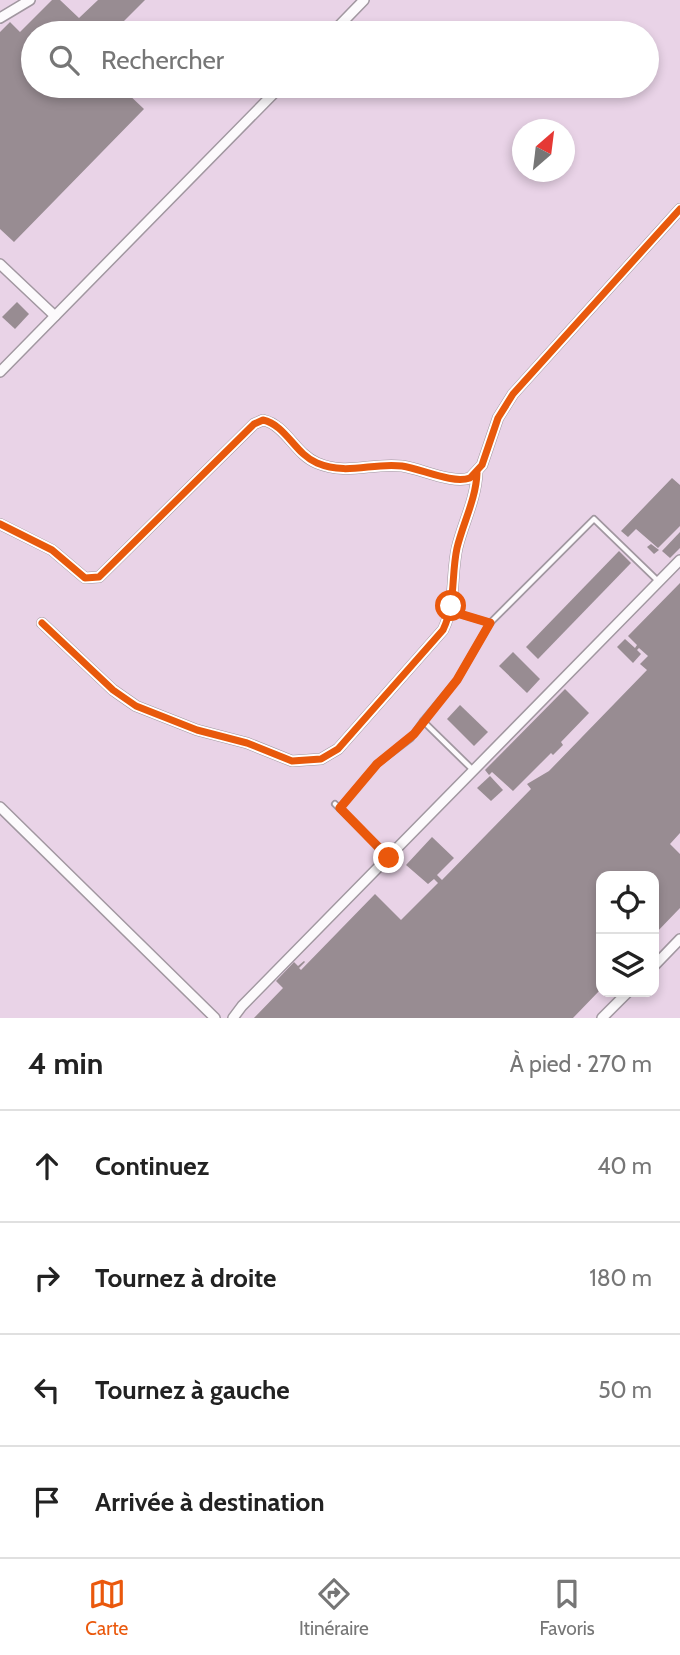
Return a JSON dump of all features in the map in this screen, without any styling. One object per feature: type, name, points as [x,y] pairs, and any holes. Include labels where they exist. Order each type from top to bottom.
[{"type":"street","points":[[0,18],[30,0]]},
{"type":"street","points":[[344,21],[365,0]]},
{"type":"street","points":[[0,372],[269,98]]},
{"type":"street","points":[[42,623],[118,695],[136,706],[197,730],[247,743],[285,759],[304,762],[321,760],[334,752],[436,639],[450,611],[456,555],[477,473],[484,461],[498,418],[513,394],[680,209]]},
{"type":"street","points":[[0,264],[55,316]]},
{"type":"street","points":[[0,524],[52,550],[85,578],[99,578],[254,424],[262,420],[276,426],[311,460],[328,466],[354,470],[399,466],[463,480],[477,473]]},
{"type":"street","points":[[233,1018],[680,560]]},
{"type":"street","points":[[0,807],[215,1018]]},
{"type":"street","points":[[659,960],[680,939]]},
{"type":"street","points":[[602,1018],[623,997]]},
{"type":"lane","points":[[340,808],[377,764],[411,738],[457,680],[490,623],[594,519],[659,582]]},
{"type":"lane","points":[[450,611],[490,623]]},
{"type":"lane","points":[[423,721],[474,771]]},
{"type":"lane","points":[[335,804],[389,858]]},
{"type":"shaded area","points":[[0,0],[680,0],[680,1018],[0,1018]]},
{"type":"building","points":[[52,0],[60,0],[79,18],[98,0],[145,0],[124,21],[31,21]]},
{"type":"building","points":[[10,22],[20,32],[21,98],[132,98],[144,109],[14,242],[0,229],[0,32]]},
{"type":"building","points":[[17,302],[29,314],[15,329],[2,317]]},
{"type":"building","points":[[672,478],[680,485],[680,526],[658,548],[636,529],[628,537],[621,531]]},
{"type":"building","points":[[680,532],[680,548],[670,558],[662,551]]},
{"type":"building","points":[[651,544],[659,550],[654,554],[647,547]]},
{"type":"building","points":[[619,551],[631,563],[538,659],[526,647]]},
{"type":"building","points":[[680,583],[680,833],[670,844],[680,854],[680,908],[659,930],[659,871],[596,871],[596,994],[573,1018],[254,1018],[283,988],[276,981],[294,962],[298,966],[305,962],[299,968],[301,970],[375,894],[401,920],[438,883],[434,879],[428,884],[406,865],[432,837],[454,858],[437,875],[442,880],[531,789],[527,784],[549,771],[647,670],[640,664],[648,656],[639,648],[637,650],[641,654],[633,663],[617,647],[625,639],[635,648],[637,645],[628,636]]},
{"type":"building","points":[[513,652],[540,679],[527,693],[499,666]]},
{"type":"building","points":[[565,689],[589,713],[561,742],[563,745],[553,755],[551,753],[513,791],[492,772],[489,775],[485,770]]},
{"type":"building","points":[[460,705],[488,732],[474,746],[447,719]]},
{"type":"building","points":[[490,776],[503,790],[491,801],[477,788]]},
{"type":"cycle path","points":[[0,524],[52,550],[85,578],[99,577],[254,424],[263,420],[284,433],[309,459],[328,467],[350,469],[391,465],[446,478],[470,478],[482,465],[498,418],[513,394],[680,209]]},
{"type":"cycle path","points":[[42,623],[113,690],[136,706],[197,730],[247,743],[292,761],[321,759],[338,749],[443,630],[452,600],[457,548],[472,502],[477,473]]},
{"type":"route","points":[[389,858],[340,808],[377,764],[411,738],[457,680],[490,623],[450,611],[451,606]]}]
